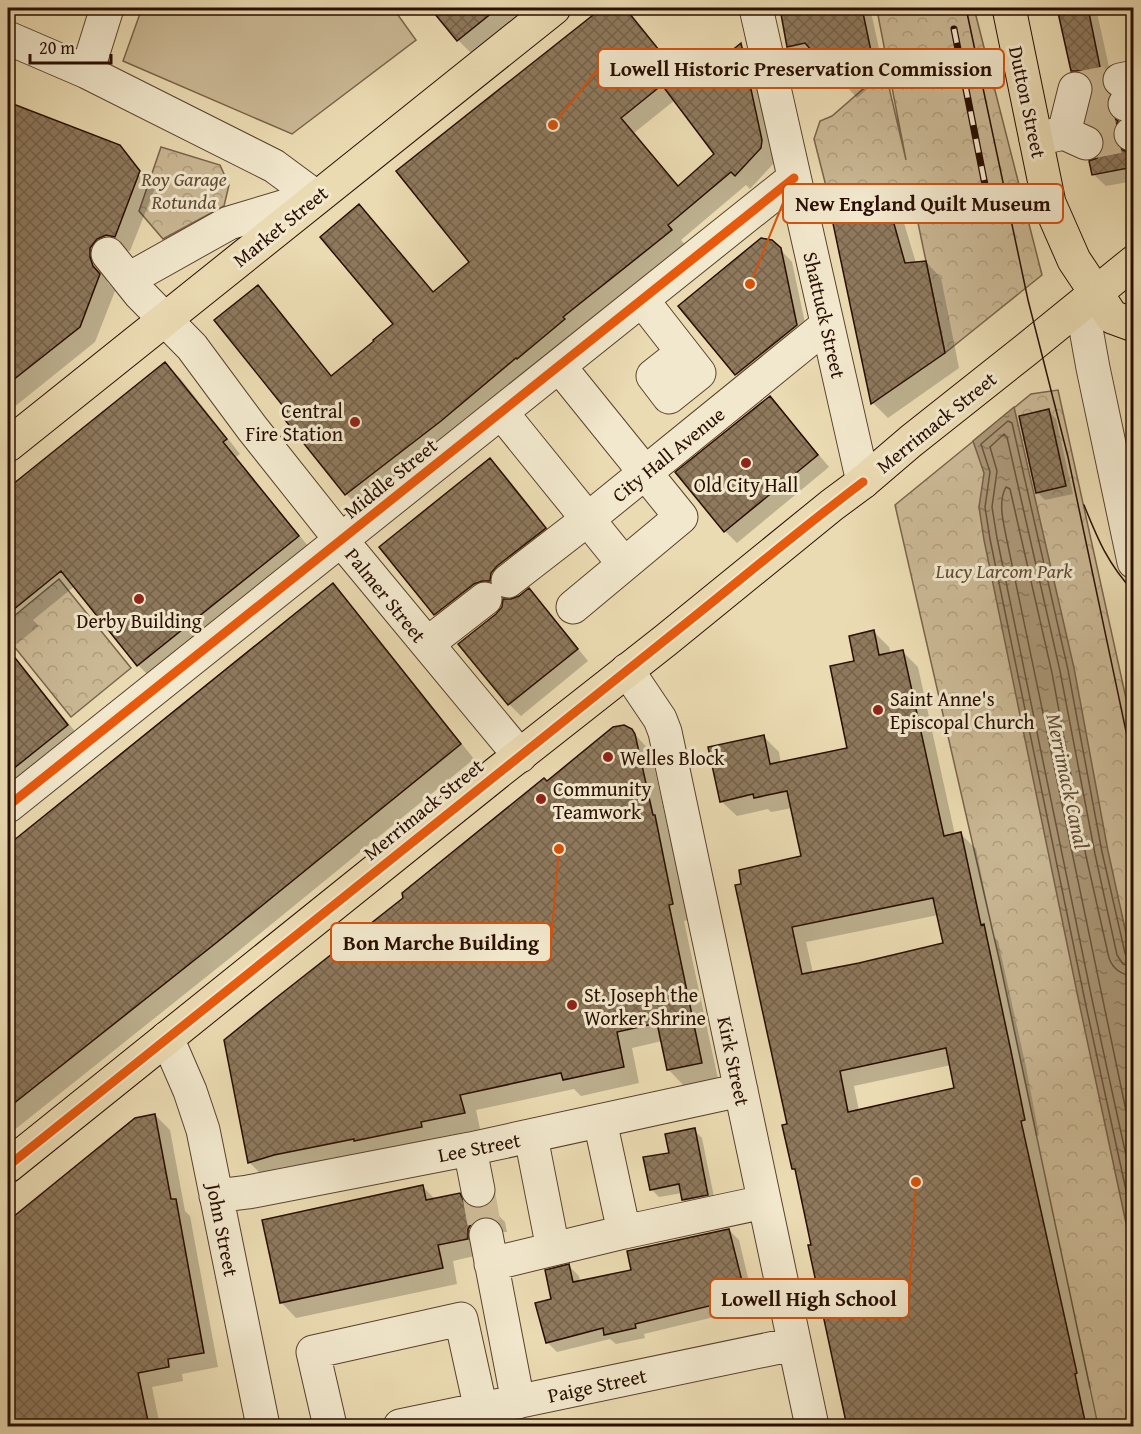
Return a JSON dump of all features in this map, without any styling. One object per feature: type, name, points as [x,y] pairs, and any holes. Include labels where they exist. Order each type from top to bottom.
[{"type":"main road","name":"Market Street","points":[[8,445],[554,8]]},
{"type":"main road","name":"Dutton Street","points":[[1009,8],[1072,130],[1049,203],[1074,260],[1112,316],[1134,325]]},
{"type":"main road","name":"Merrimack Street","points":[[8,1166],[863,482],[1134,262]]},
{"type":"main road","points":[[1096,292],[1134,291]]},
{"type":"street","points":[[87,72],[107,8]]},
{"type":"street","name":"Shattuck Street","points":[[756,8],[863,482]]},
{"type":"street","points":[[8,38],[87,72],[274,166],[316,197]]},
{"type":"street","name":"Middle Street","points":[[8,806],[794,178]]},
{"type":"street","points":[[129,279],[229,223],[316,197]]},
{"type":"street","name":"Palmer Street","points":[[108,254],[140,294],[192,347],[252,428],[341,540],[520,756]]},
{"type":"street","points":[[1096,292],[1086,329],[1134,562]]},
{"type":"street","points":[[642,300],[682,353]]},
{"type":"street","name":"City Hall Avenue","points":[[427,644],[588,519],[827,325]]},
{"type":"street","points":[[559,366],[681,517],[573,607]]},
{"type":"street","points":[[501,412],[624,564]]},
{"type":"street","name":"Kirk Street","points":[[627,670],[660,719],[665,732],[812,1426]]},
{"type":"street","name":"John Street","points":[[167,1038],[190,1091],[203,1130],[263,1426]]},
{"type":"street","name":"Lee Street","points":[[216,1196],[248,1192],[531,1137],[741,1090]]},
{"type":"street","points":[[600,1121],[624,1232]]},
{"type":"street","points":[[531,1137],[553,1249]]},
{"type":"street","points":[[470,1149],[478,1190]]},
{"type":"street","points":[[518,1402],[488,1250],[553,1249],[764,1202]]},
{"type":"street","points":[[330,1426],[313,1352],[461,1319],[481,1410]]},
{"type":"street","name":"Paige Street","points":[[400,1426],[794,1344]]},
{"type":"green space","points":[[142,8],[393,8],[416,40],[292,134],[123,61]]},
{"type":"green space","points":[[884,8],[974,8],[1042,275],[945,353],[911,189],[831,206],[814,139],[820,121],[832,116],[885,70],[906,160],[877,10]]},
{"type":"green space","name":"Roy Garage Rotunda","points":[[161,147],[220,165],[229,185],[224,206],[163,239],[139,211]]},
{"type":"green space","name":"Lucy Larcom Park","points":[[1058,390],[1133,730],[1133,1426],[1098,1426],[1000,963],[895,505],[1031,394]]},
{"type":"green space","points":[[59,579],[131,668],[71,717],[8,639],[8,621]]},
{"type":"water","name":"Merrimack Canal","points":[[1014,407],[1074,668],[1108,851],[1133,965],[1133,1256],[979,507],[984,473],[973,441]]},
{"type":"building","points":[[430,8],[498,8],[457,41]]},
{"type":"building","points":[[602,8],[625,8],[688,86],[741,43],[762,140],[761,148],[735,176],[731,172],[668,225],[672,230],[563,317],[565,319],[441,421],[345,495],[281,415],[287,411],[214,320],[258,285],[331,376],[374,341],[393,324],[320,237],[359,204],[433,292],[469,262],[396,171]],"holes":[[[662,85],[714,154],[678,186],[621,118]]]},
{"type":"building","points":[[817,8],[862,8],[871,51],[858,54],[868,67],[844,87],[805,43],[787,47],[781,14]]},
{"type":"building","points":[[1057,8],[1088,8],[1101,72],[1104,72],[1102,84],[1109,95],[1107,109],[1118,121],[1113,130],[1113,139],[1119,148],[1127,152],[1134,152],[1134,167],[1092,175],[1089,161],[1097,158],[1103,151],[1105,142],[1101,132],[1086,122],[1093,94],[1093,84],[1088,75],[1080,71],[1071,71]]},
{"type":"building","points":[[8,102],[120,145],[140,171],[115,237],[106,235],[97,239],[90,248],[93,266],[100,274],[80,327],[8,384]]},
{"type":"building","points":[[889,206],[905,263],[926,261],[945,353],[871,404],[831,214]]},
{"type":"building","points":[[761,238],[772,240],[781,248],[797,325],[735,375],[678,306]]},
{"type":"building","points":[[165,362],[227,439],[223,442],[299,536],[137,666],[61,571],[8,614],[8,488]]},
{"type":"building","name":"Old City Hall","points":[[770,396],[818,455],[724,532],[675,472]]},
{"type":"building","points":[[1049,409],[1066,486],[1036,493],[1019,416]]},
{"type":"building","points":[[490,458],[546,528],[497,566],[491,573],[490,581],[474,584],[434,615],[379,547]]},
{"type":"building","points":[[333,583],[461,744],[8,1108],[8,845]]},
{"type":"building","points":[[529,588],[578,649],[508,705],[458,644],[496,614],[502,607],[503,599],[519,596]]},
{"type":"building","points":[[874,630],[879,655],[903,650],[944,836],[961,832],[981,925],[984,924],[1011,1051],[1025,1120],[1021,1121],[1077,1373],[1075,1374],[1086,1426],[848,1426],[846,1422],[808,1245],[811,1245],[795,1169],[792,1169],[782,1125],[787,1124],[735,885],[741,884],[739,870],[801,856],[787,791],[754,798],[753,794],[720,802],[708,747],[764,735],[770,764],[847,748],[830,666],[854,661],[849,636]],"holes":[[[933,898],[943,943],[802,974],[792,927]],[[946,1048],[954,1088],[848,1112],[840,1071]]]},
{"type":"building","points":[[8,649],[68,725],[8,773]]},
{"type":"building","points":[[624,725],[632,729],[635,734],[653,815],[655,815],[673,904],[669,905],[702,1063],[667,1070],[657,1023],[617,1032],[624,1067],[563,1080],[561,1073],[460,1095],[465,1113],[421,1122],[422,1127],[274,1155],[248,1163],[224,1040],[403,898],[402,893],[544,778],[547,781],[613,727]]},
{"type":"building","points":[[155,1114],[171,1199],[176,1199],[204,1353],[168,1359],[169,1367],[138,1373],[149,1426],[8,1426],[8,1221],[135,1118]]},
{"type":"building","points":[[695,1128],[708,1195],[682,1200],[679,1184],[650,1190],[643,1157],[669,1153],[665,1134]]},
{"type":"building","points":[[423,1185],[426,1200],[460,1193],[464,1202],[471,1207],[481,1208],[490,1204],[492,1217],[482,1217],[473,1221],[468,1229],[468,1239],[438,1245],[443,1268],[280,1303],[262,1220]]},
{"type":"building","points":[[729,1229],[746,1297],[635,1324],[636,1328],[604,1335],[603,1328],[546,1343],[535,1303],[551,1299],[545,1270],[569,1264],[573,1282],[631,1270],[627,1251]]},
{"type":"tunnel","points":[[1075,89],[1120,80]]},
{"type":"tunnel","points":[[1080,113],[1125,104]]},
{"type":"tunnel","points":[[1086,143],[1131,134]]},
{"type":"tunnel","points":[[478,1190],[486,1235]]},
{"type":"tram line","points":[[966,8],[1028,300],[1068,457],[1134,769]]},
{"type":"tram line","points":[[1084,505],[1104,551],[1117,572],[1134,592]]},
{"type":"railway","points":[[954,29],[991,215]]},
{"type":"cycle path","points":[[8,806],[794,178]]},
{"type":"cycle path","points":[[8,1166],[863,482]]},
{"type":"place","name":"Lowell Historic Preservation Commission","points":[[553,125]]},
{"type":"place","name":"New England Quilt Museum","points":[[750,284]]},
{"type":"place","name":"Central Fire Station","points":[[355,422]]},
{"type":"place","name":"Old City Hall","points":[[746,463]]},
{"type":"place","name":"Derby Building","points":[[139,599]]},
{"type":"place","name":"Saint Anne's Episcopal Church","points":[[878,710]]},
{"type":"place","name":"Welles Block","points":[[608,757]]},
{"type":"place","name":"Community Teamwork","points":[[541,799]]},
{"type":"place","name":"Bon Marche Building","points":[[559,849]]},
{"type":"place","name":"St. Joseph the Worker Shrine","points":[[572,1005]]},
{"type":"place","name":"Lowell High School","points":[[916,1182]]}]
